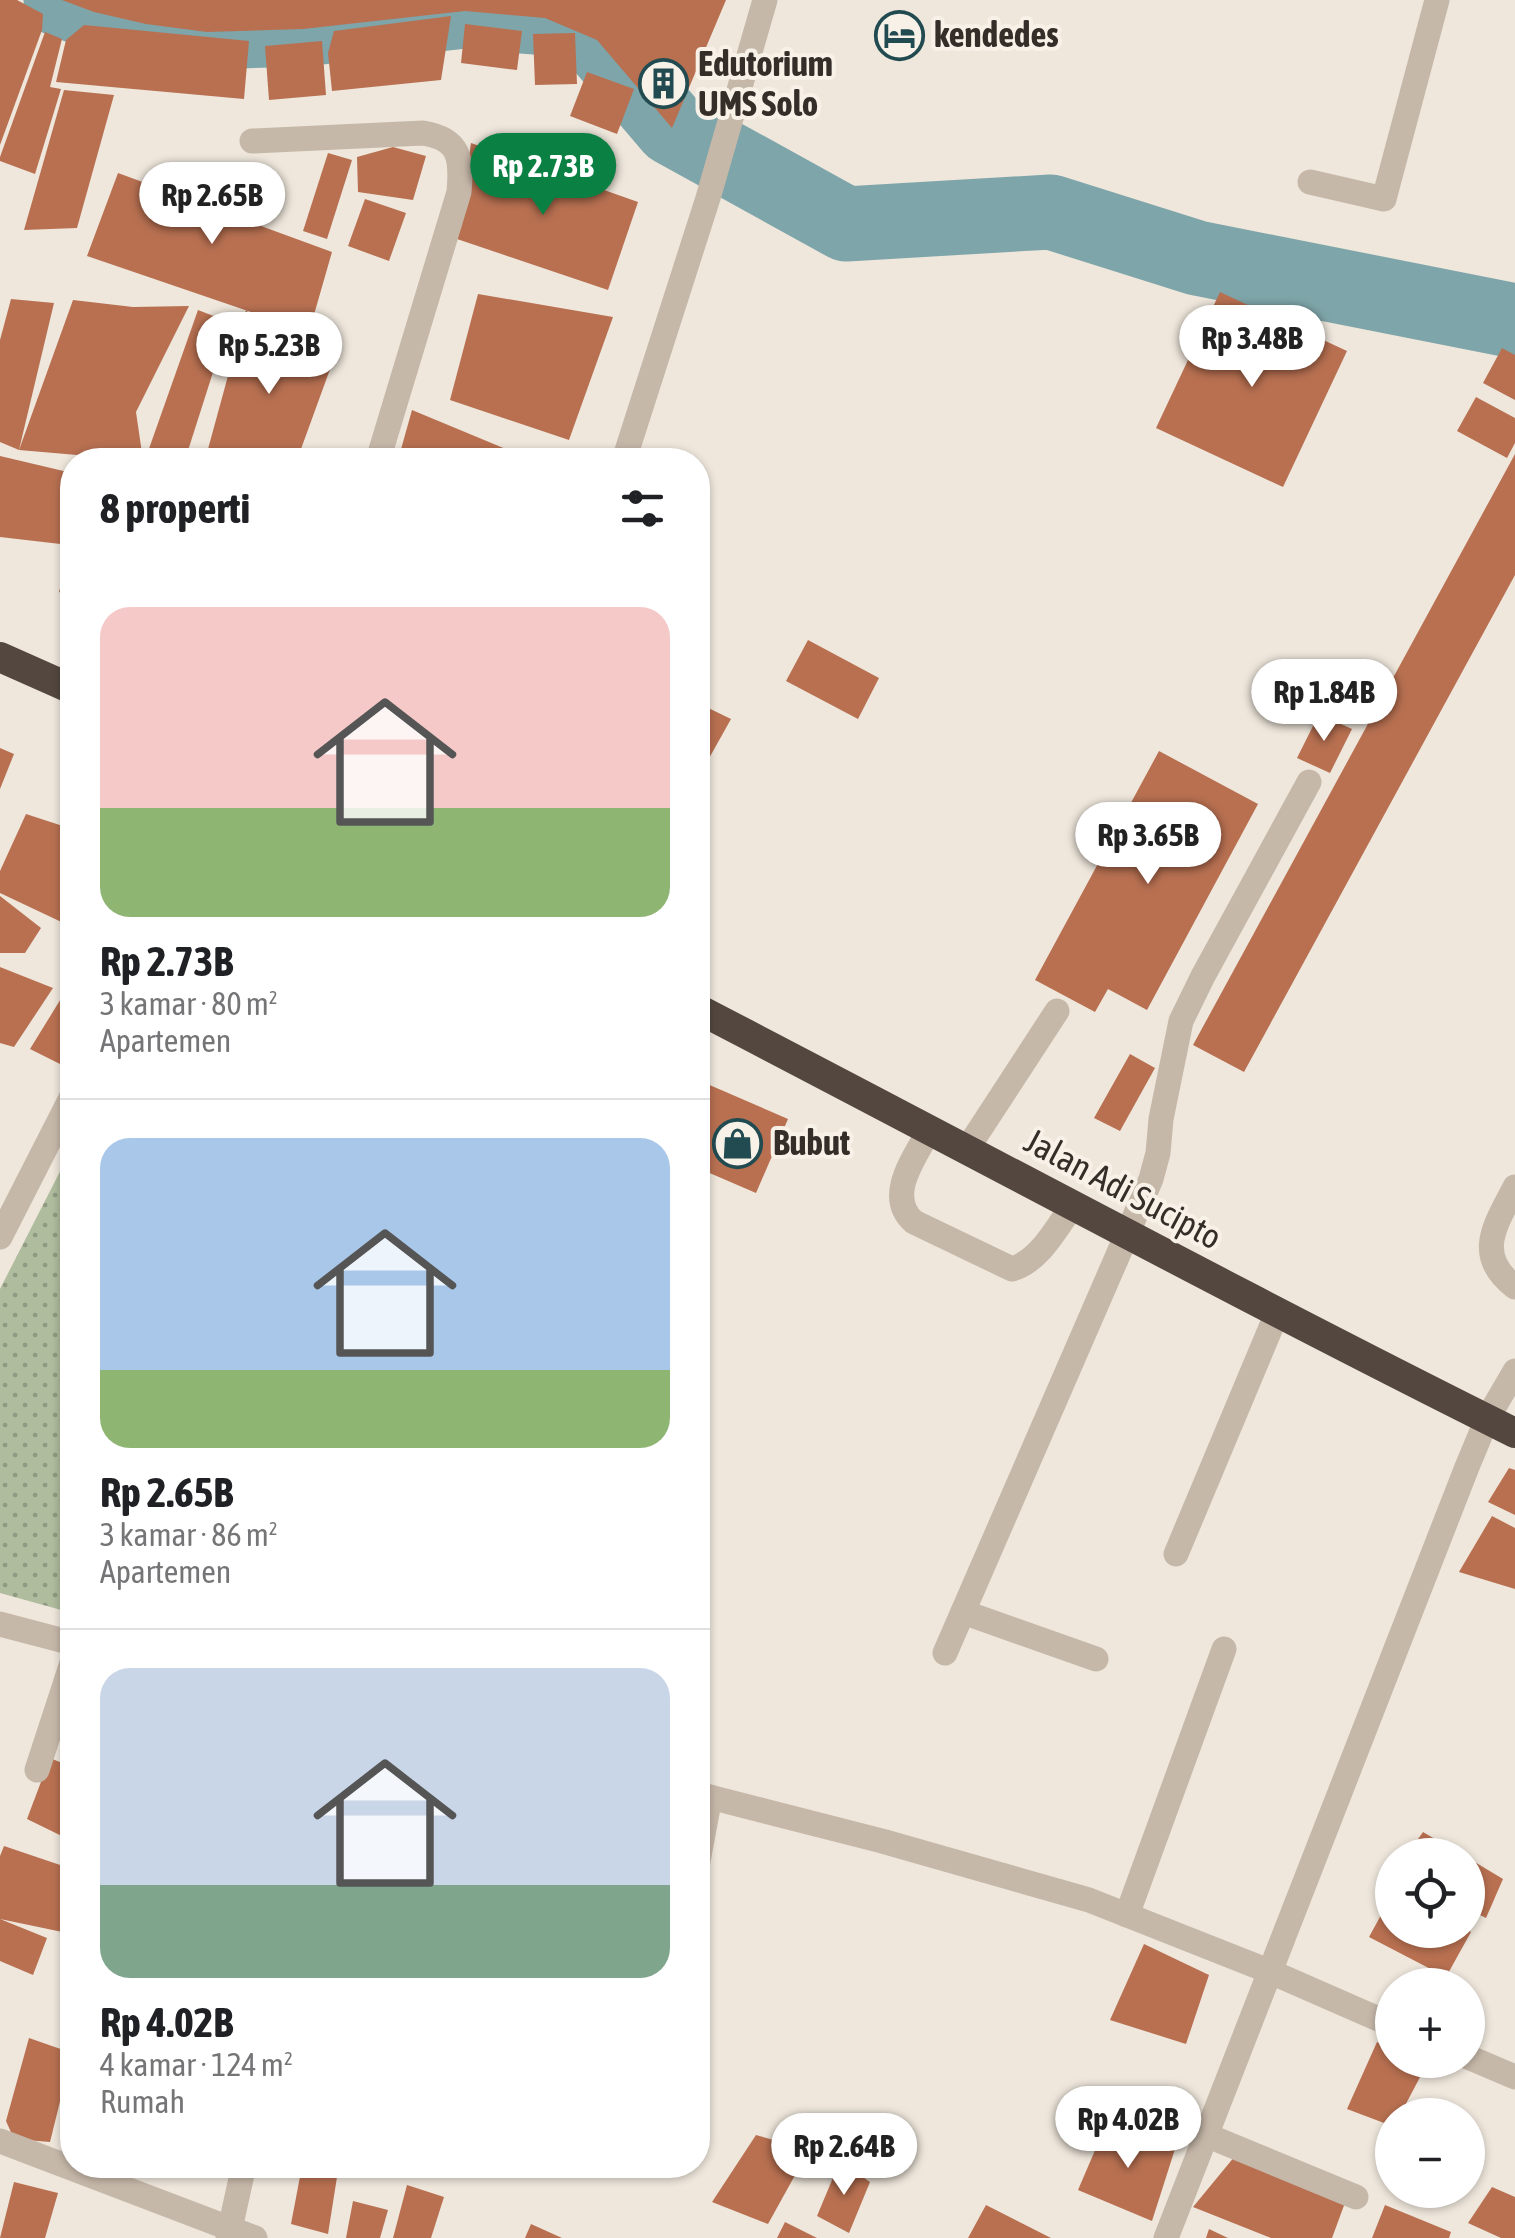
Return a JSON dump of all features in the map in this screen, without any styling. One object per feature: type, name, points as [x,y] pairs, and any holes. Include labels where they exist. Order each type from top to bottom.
[{"type":"highway","points":[[0,657],[60,684]]},
{"type":"highway","name":"Jalan Adi Sucipto","points":[[710,1015],[1277,1313],[1515,1433]]},
{"type":"street","points":[[628,448],[708,198],[765,0]]},
{"type":"street","points":[[1310,182],[1384,200],[1436,0]]},
{"type":"street","points":[[252,141],[422,133],[446,141],[459,156],[459,192],[382,448]]},
{"type":"street","points":[[945,1653],[1151,1179],[1181,1021],[1308,782]]},
{"type":"street","points":[[967,1149],[1057,1012]]},
{"type":"street","points":[[0,1236],[60,1119]]},
{"type":"street","points":[[930,1129],[900,1194],[906,1215],[914,1222],[1012,1269],[1022,1266],[1040,1250],[1073,1205]]},
{"type":"street","points":[[1515,1186],[1495,1226],[1490,1246],[1495,1264],[1515,1288]]},
{"type":"street","points":[[1176,1554],[1277,1313]]},
{"type":"street","points":[[1166,2238],[1487,1419],[1515,1370]]},
{"type":"street","points":[[963,1612],[1096,1660]]},
{"type":"street","points":[[0,1624],[60,1640]]},
{"type":"street","points":[[1127,1915],[1224,1649]]},
{"type":"street","points":[[37,1770],[60,1700]]},
{"type":"street","points":[[710,1798],[1089,1900],[1375,2018]]},
{"type":"street","points":[[1485,2064],[1515,2077]]},
{"type":"street","points":[[1206,2135],[1356,2197]]},
{"type":"street","points":[[0,2141],[60,2165]]},
{"type":"street","points":[[94,2178],[238,2235],[243,2178]]},
{"type":"green space","points":[[60,1172],[60,1610],[0,1593],[0,1289]]},
{"type":"building","points":[[0,0],[17,0],[43,14],[42,30],[0,145]]},
{"type":"building","name":"Edutorium UMS Solo","points":[[62,0],[726,0],[672,128],[597,40],[545,18],[465,11],[303,29],[207,32],[146,24]]},
{"type":"building","points":[[451,16],[441,80],[332,91],[328,53],[334,31]]},
{"type":"building","points":[[465,24],[522,31],[517,70],[461,63]]},
{"type":"building","points":[[84,25],[249,41],[244,99],[56,82],[66,40]]},
{"type":"building","points":[[45,32],[62,39],[50,87],[61,89],[35,174],[0,161],[0,157]]},
{"type":"building","points":[[575,33],[577,84],[535,85],[533,34]]},
{"type":"building","points":[[322,41],[326,95],[269,100],[265,46]]},
{"type":"building","points":[[587,72],[634,89],[617,134],[570,116]]},
{"type":"building","points":[[64,90],[114,95],[77,228],[24,230]]},
{"type":"building","points":[[471,143],[638,202],[608,290],[457,239]]},
{"type":"building","points":[[393,147],[426,156],[413,200],[358,192],[357,157]]},
{"type":"building","points":[[328,153],[352,160],[327,239],[303,231]]},
{"type":"building","points":[[118,173],[189,199],[193,175],[268,188],[261,226],[332,252],[309,332],[87,256]]},
{"type":"building","points":[[365,199],[406,213],[389,261],[348,246]]},
{"type":"building","points":[[1220,292],[1347,351],[1283,487],[1156,428]]},
{"type":"building","points":[[478,294],[613,317],[569,440],[450,400]]},
{"type":"building","points":[[11,299],[54,303],[19,450],[0,442],[0,340]]},
{"type":"building","points":[[73,300],[133,307],[189,306],[136,412],[141,448],[60,448],[60,454],[19,450]]},
{"type":"building","points":[[198,310],[229,322],[189,448],[149,448]]},
{"type":"building","points":[[246,310],[284,351],[341,339],[301,448],[208,448]]},
{"type":"building","points":[[1502,348],[1515,355],[1515,400],[1483,383]]},
{"type":"building","points":[[1476,397],[1515,418],[1515,443],[1507,458],[1457,431]]},
{"type":"building","points":[[412,410],[503,448],[401,448]]},
{"type":"building","points":[[1515,454],[1515,575],[1244,1072],[1193,1045]]},
{"type":"building","points":[[0,456],[60,470],[60,544],[0,537]]},
{"type":"building","points":[[808,640],[879,678],[858,719],[786,681]]},
{"type":"building","points":[[710,709],[731,719],[710,757]]},
{"type":"building","points":[[1319,714],[1352,729],[1330,773],[1297,758]]},
{"type":"building","points":[[0,748],[14,754],[0,789]]},
{"type":"building","points":[[1159,751],[1258,804],[1147,1010],[1108,989],[1095,1012],[1035,980]]},
{"type":"building","points":[[26,814],[60,825],[60,921],[0,893],[0,871]]},
{"type":"building","points":[[0,896],[41,928],[25,953],[0,953]]},
{"type":"building","points":[[0,967],[53,988],[14,1047],[0,1043]]},
{"type":"building","points":[[60,1000],[60,1064],[30,1049]]},
{"type":"building","points":[[1130,1054],[1155,1068],[1120,1131],[1094,1118]]},
{"type":"building","name":"Bubut","points":[[710,1085],[788,1119],[756,1193],[710,1173]]},
{"type":"building","points":[[1509,1468],[1515,1470],[1515,1515],[1488,1502]]},
{"type":"building","points":[[1492,1516],[1515,1528],[1515,1589],[1459,1572]]},
{"type":"building","points":[[50,1758],[60,1762],[60,1835],[27,1819]]},
{"type":"building","points":[[4,1846],[60,1865],[60,1932],[0,1919],[0,1856]]},
{"type":"building","points":[[1485,1868],[1503,1879],[1485,1918]]},
{"type":"building","points":[[0,1919],[47,1938],[33,1975],[0,1961]]},
{"type":"building","points":[[1144,1944],[1209,1975],[1186,2044],[1110,2020]]},
{"type":"building","points":[[1390,1948],[1462,1948],[1451,1968],[1429,1968]]},
{"type":"building","points":[[29,2038],[60,2049],[60,2102],[50,2142],[14,2139],[6,2121]]},
{"type":"building","points":[[1375,2046],[1375,2078],[1420,2078],[1409,2098],[1375,2098],[1375,2120],[1347,2109]]},
{"type":"building","points":[[1108,2120],[1175,2149],[1152,2221],[1078,2190]]},
{"type":"building","points":[[756,2135],[809,2150],[768,2224],[712,2202]]},
{"type":"building","points":[[1235,2156],[1346,2200],[1332,2238],[1271,2238],[1193,2207]]},
{"type":"building","points":[[840,2161],[870,2182],[849,2233],[817,2216]]},
{"type":"building","points":[[300,2178],[337,2178],[328,2234],[291,2224]]},
{"type":"building","points":[[14,2182],[58,2193],[45,2238],[0,2238]]},
{"type":"building","points":[[407,2185],[444,2197],[431,2238],[393,2238]]},
{"type":"building","points":[[1492,2187],[1515,2197],[1515,2238],[1501,2238],[1468,2223],[1478,2208],[1485,2208],[1485,2198]]},
{"type":"building","points":[[353,2201],[388,2210],[380,2238],[346,2238]]},
{"type":"building","points":[[986,2205],[1051,2238],[968,2238]]},
{"type":"building","points":[[1384,2208],[1451,2232],[1449,2238],[1372,2238]]},
{"type":"building","points":[[785,2222],[817,2238],[777,2238]]},
{"type":"building","points":[[531,2224],[562,2238],[525,2238]]},
{"type":"building","points":[[1209,2229],[1228,2238],[1206,2238]]},
{"type":"waterway","points":[[61,0],[146,24],[207,32],[303,29],[465,11],[545,18],[597,40],[672,128],[846,224],[1051,212],[1197,258],[1515,321]]},
{"type":"place","name":"kendedes","points":[[899,35]]},
{"type":"place","name":"Edutorium UMS Solo","points":[[663,84]]},
{"type":"place","name":"Bubut","points":[[738,1143]]}]
